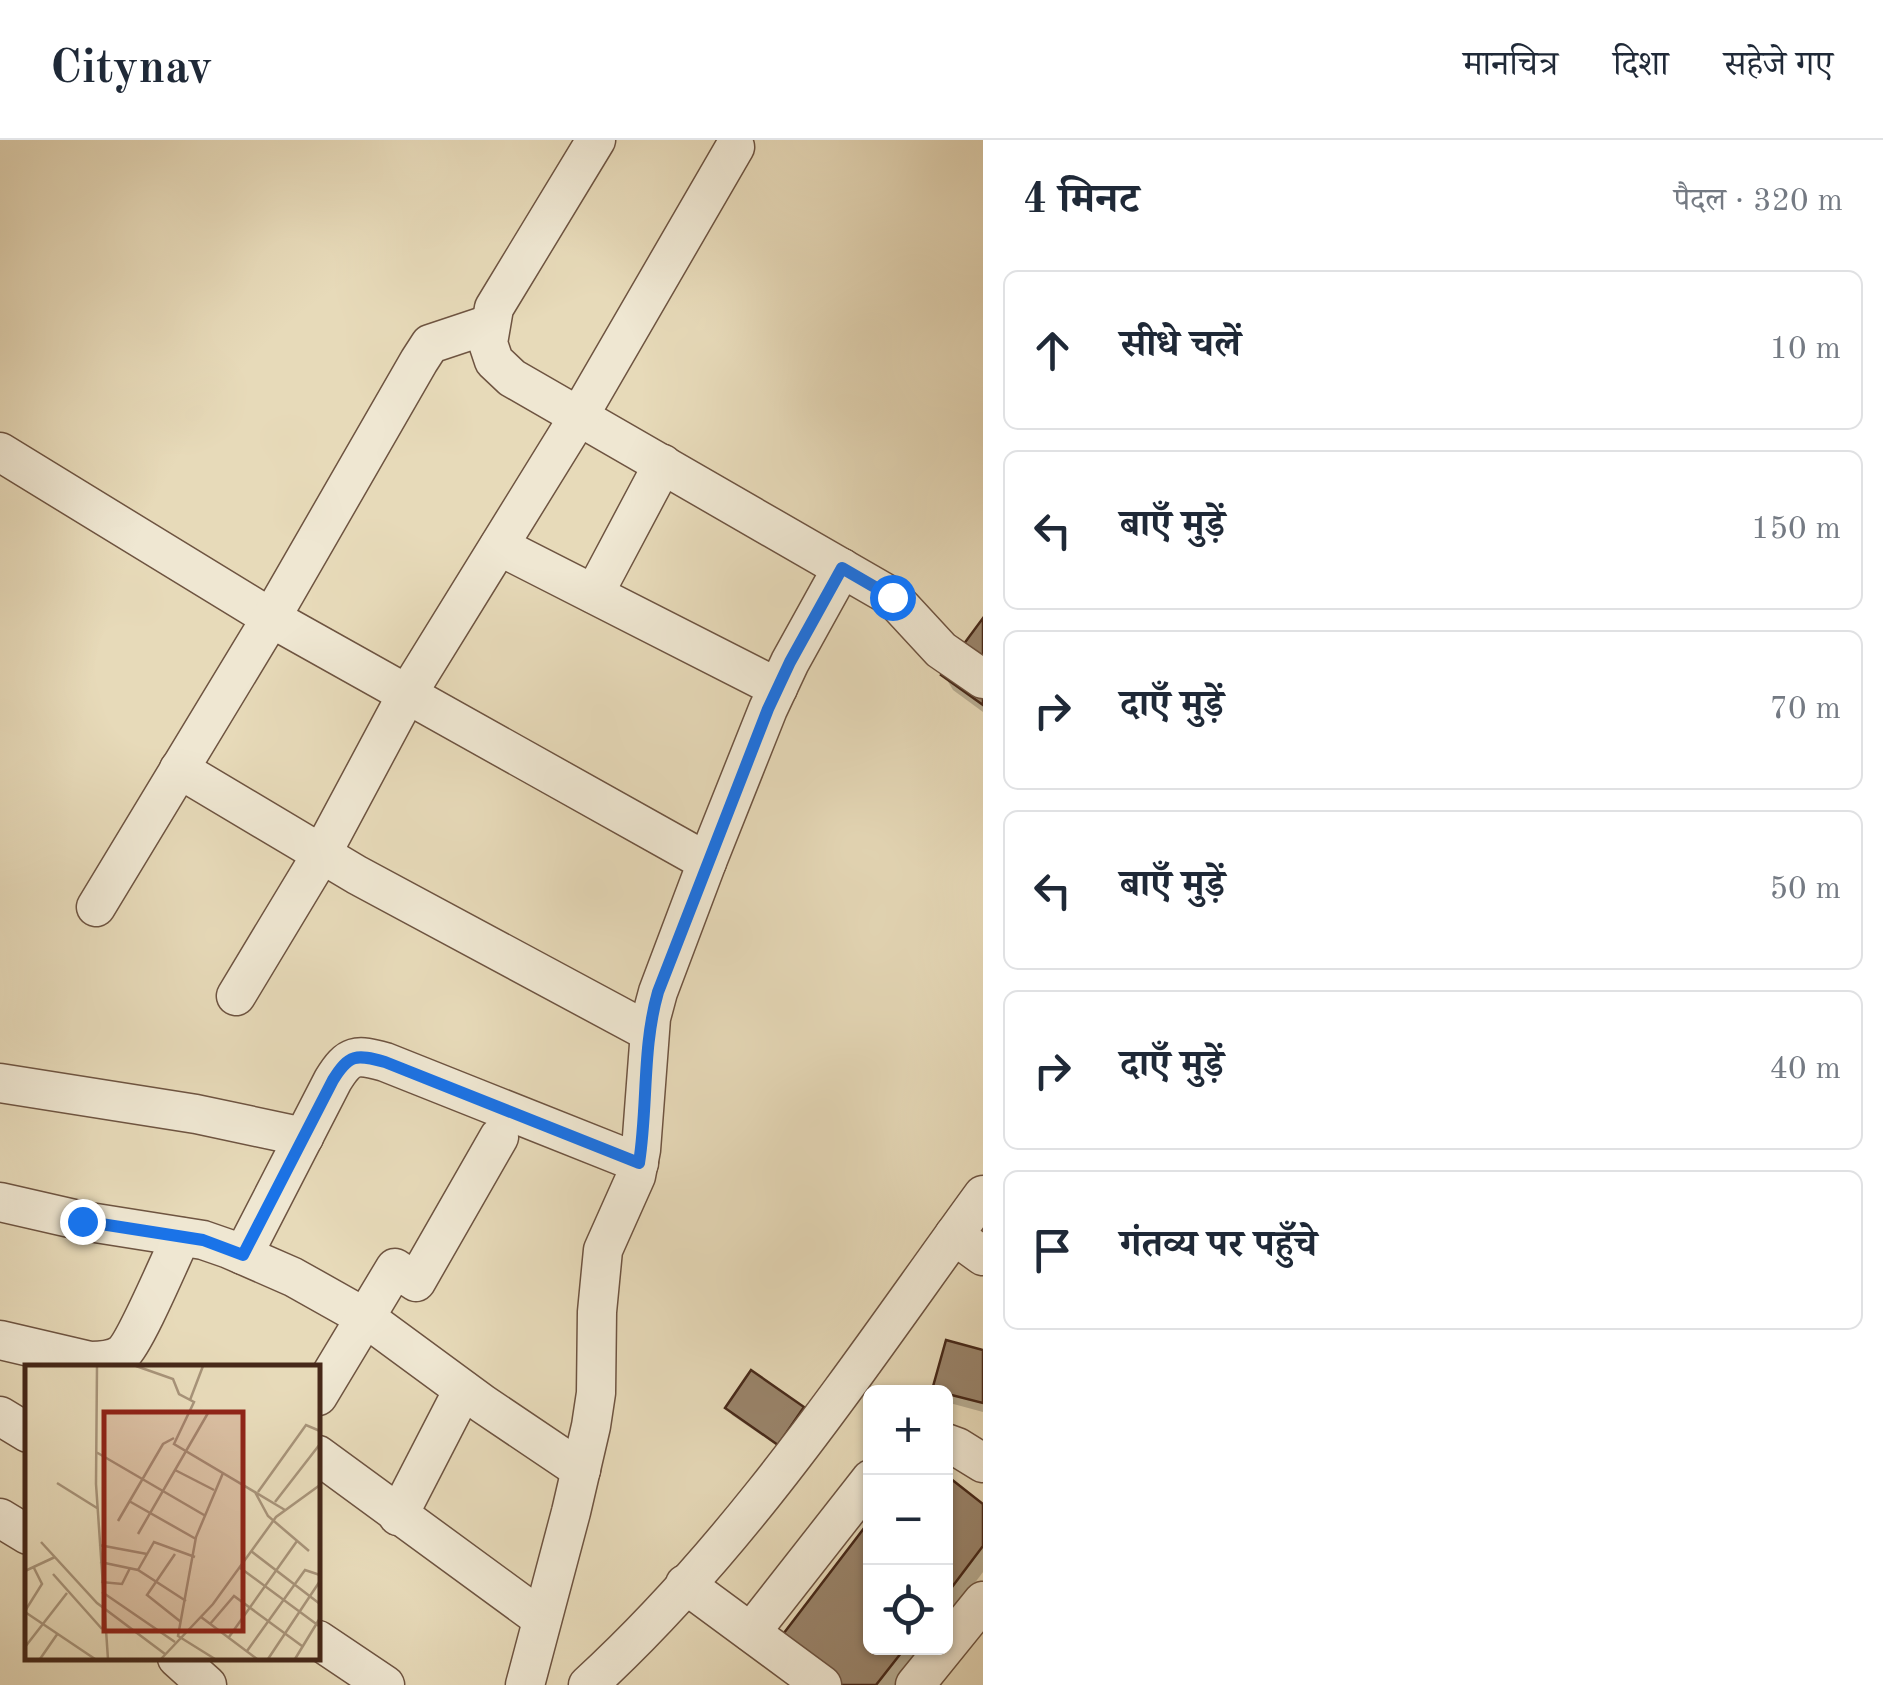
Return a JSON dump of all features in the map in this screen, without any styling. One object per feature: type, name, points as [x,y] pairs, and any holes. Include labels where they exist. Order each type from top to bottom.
[{"type":"street","points":[[596,140],[494,308],[488,343],[494,360],[512,378],[892,597],[941,650],[983,680]]},
{"type":"street","points":[[236,996],[320,855],[406,696],[578,416],[735,147]]},
{"type":"street","points":[[96,907],[419,360],[430,344],[490,324]]},
{"type":"street","points":[[0,452],[270,618],[707,862]]},
{"type":"street","points":[[594,594],[662,464]]},
{"type":"street","points":[[499,546],[778,688]]},
{"type":"street","points":[[526,1685],[591,1426],[603,1250],[639,1163],[649,1032],[658,992],[778,688],[842,568]]},
{"type":"street","points":[[179,769],[320,855],[649,1032]]},
{"type":"street","points":[[243,1255],[343,1064],[353,1057],[367,1057],[639,1163]]},
{"type":"street","points":[[0,1083],[196,1114],[304,1137]]},
{"type":"street","points":[[320,1393],[395,1268],[416,1282],[499,1137]]},
{"type":"street","points":[[588,1685],[721,1548],[969,1246],[983,1196]]},
{"type":"street","points":[[0,1202],[82,1221],[203,1240],[293,1278],[366,1318],[581,1470]]},
{"type":"street","points":[[0,1340],[90,1361],[104,1361],[123,1353],[181,1237]]},
{"type":"street","points":[[398,1516],[463,1390]]},
{"type":"street","points":[[0,1416],[25,1431]]},
{"type":"street","points":[[953,1446],[983,1464]]},
{"type":"street","points":[[320,1457],[542,1619]]},
{"type":"street","points":[[750,1632],[863,1488]]},
{"type":"street","points":[[0,1518],[25,1533]]},
{"type":"street","points":[[686,1584],[822,1685]]},
{"type":"street","points":[[915,1685],[983,1602]]},
{"type":"street","points":[[320,1641],[384,1685]]},
{"type":"street","points":[[179,1660],[207,1685]]},
{"type":"building","points":[[983,618],[983,705],[941,675]]},
{"type":"building","points":[[946,1340],[983,1350],[983,1403],[953,1395],[953,1385],[933,1385]]},
{"type":"building","points":[[751,1370],[804,1407],[778,1445],[725,1408]]},
{"type":"building","points":[[953,1480],[983,1504],[983,1546],[953,1586]]},
{"type":"building","points":[[863,1529],[863,1655],[900,1655],[876,1685],[825,1685],[774,1646]]},
{"type":"route","points":[[82,1221],[203,1240],[243,1255],[333,1080],[353,1057],[385,1062],[639,1163],[646,1051],[658,992],[768,709],[842,568],[892,597]]}]
